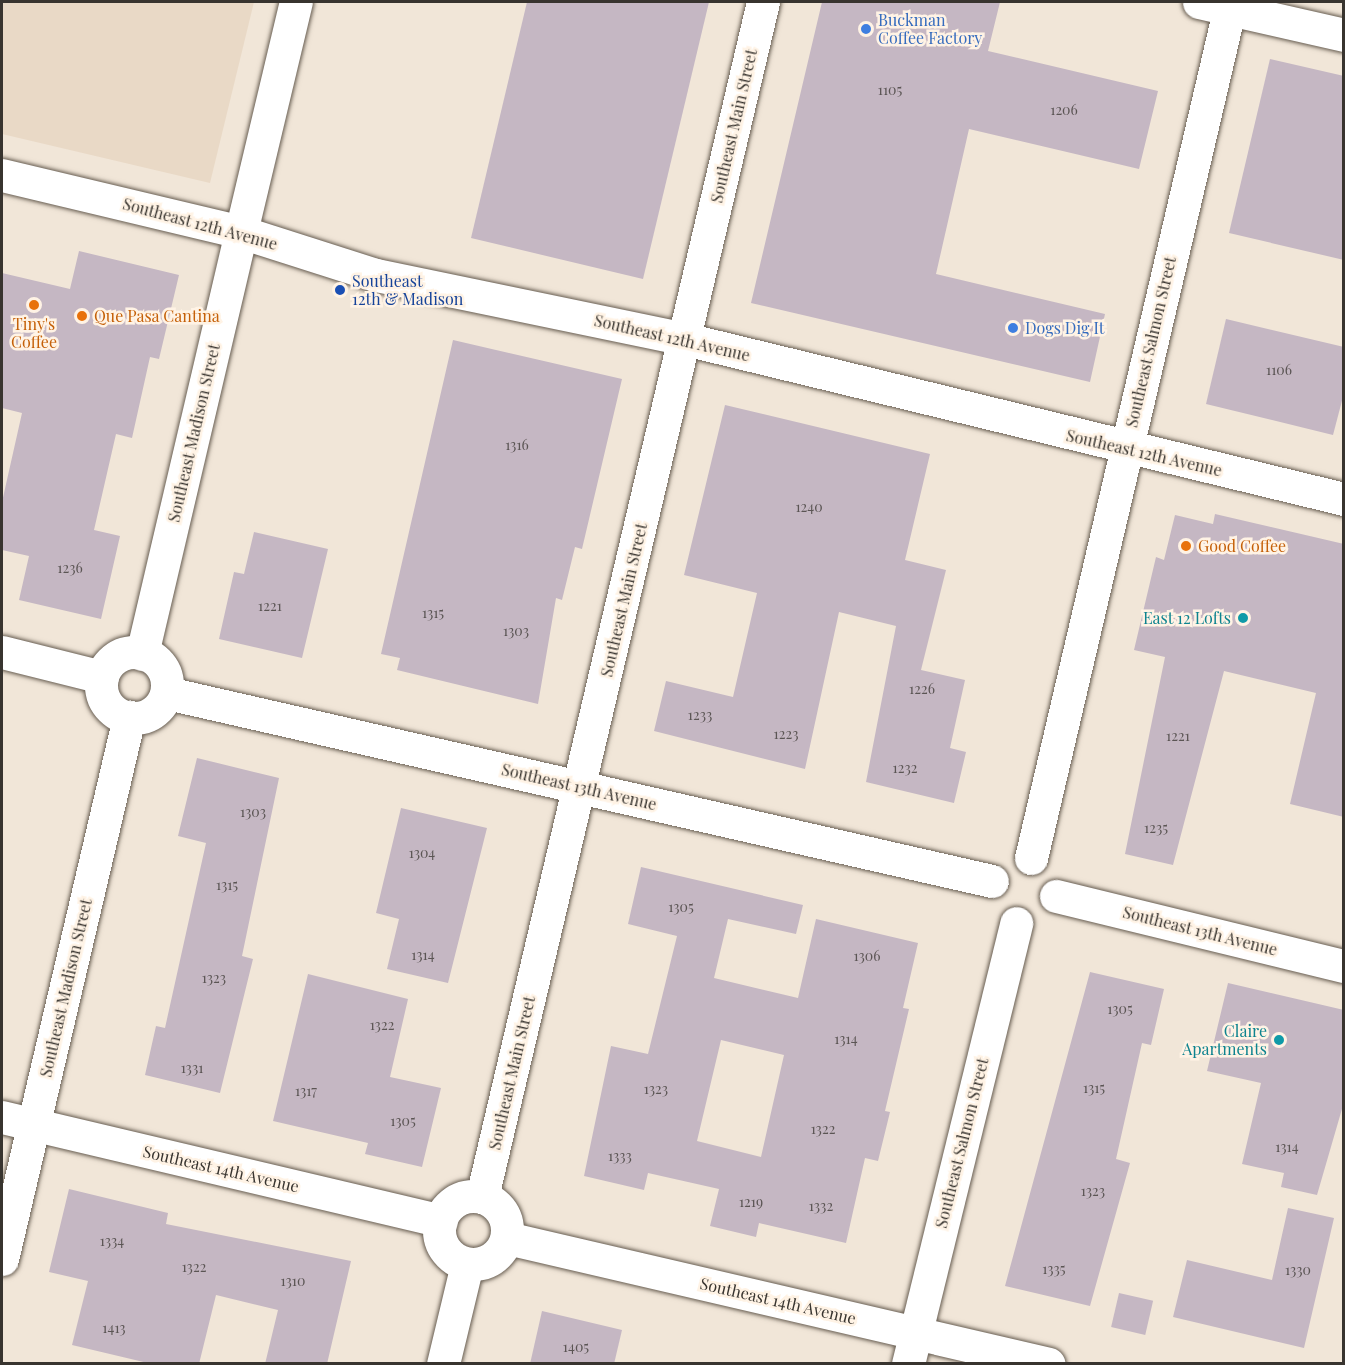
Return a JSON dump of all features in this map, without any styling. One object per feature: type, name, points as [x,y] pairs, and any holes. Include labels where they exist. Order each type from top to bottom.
[{"type":"street","name":"Southeast Madison Street","points":[[142,654],[296,2]]},
{"type":"street","name":"Southeast Main Street","points":[[482,1197],[763,2]]},
{"type":"street","points":[[1219,4],[1344,35]]},
{"type":"street","name":"Southeast Salmon Street","points":[[1031,858],[1125,449],[1219,4]]},
{"type":"street","name":"Southeast 12th Avenue","points":[[2,175],[241,232],[376,275],[685,339],[1125,449],[1344,499]]},
{"type":"street","points":[[2,652],[102,677]]},
{"type":"street","points":[[142,654],[164,669],[167,693],[153,712],[129,717],[107,704],[102,677],[119,656],[142,654]]},
{"type":"street","name":"Southeast 13th Avenue","points":[[167,693],[992,881]]},
{"type":"street","name":"Southeast Madison Street","points":[[2,1259],[129,717]]},
{"type":"street","points":[[1031,858],[1048,868],[1056,896],[1036,921],[1016,923],[992,902],[992,881],[1011,860],[1031,858]]},
{"type":"street","name":"Southeast 13th Avenue","points":[[1056,896],[1344,966]]},
{"type":"street","name":"Southeast Salmon Street","points":[[908,1364],[1016,923]]},
{"type":"street","name":"Southeast 14th Avenue","points":[[2,1117],[441,1221]]},
{"type":"street","points":[[482,1197],[504,1214],[507,1238],[493,1259],[467,1264],[444,1248],[441,1221],[454,1202],[482,1197]]},
{"type":"street","name":"Southeast 14th Avenue","points":[[507,1238],[1048,1364]]},
{"type":"street","points":[[443,1364],[467,1264]]},
{"type":"shaded area","points":[[2,2],[254,2],[210,183],[2,134]]},
{"type":"building","points":[[527,2],[709,2],[643,279],[471,238]]},
{"type":"building","points":[[822,2],[1000,2],[988,51],[1158,91],[1139,169],[969,129],[936,274],[1105,314],[1090,382],[751,303]]},
{"type":"building","points":[[1270,59],[1344,76],[1344,260],[1229,233]]},
{"type":"building","points":[[79,251],[179,275],[159,359],[150,357],[132,438],[116,434],[94,530],[120,536],[101,619],[19,600],[29,556],[2,550],[2,502],[22,413],[2,408],[2,273],[70,289]]},
{"type":"building","points":[[1226,319],[1344,347],[1344,393],[1333,435],[1206,404]]},
{"type":"building","points":[[453,340],[622,379],[582,549],[575,547],[562,600],[556,598],[538,704],[397,670],[400,658],[381,654]]},
{"type":"building","points":[[725,405],[930,454],[905,560],[946,570],[921,670],[965,680],[950,748],[966,752],[954,803],[866,782],[896,626],[839,612],[805,769],[654,731],[666,681],[733,697],[757,593],[684,575]]},
{"type":"building","name":"East 12 Lofts","points":[[1215,514],[1344,544],[1344,817],[1290,804],[1316,693],[1224,671],[1173,865],[1125,854],[1165,657],[1134,650],[1156,557],[1164,560],[1175,515],[1213,524]]},
{"type":"building","points":[[254,532],[328,549],[302,658],[219,639],[234,572],[244,574]]},
{"type":"building","points":[[197,758],[279,778],[242,956],[253,959],[220,1093],[145,1075],[156,1026],[165,1028],[206,843],[178,836]]},
{"type":"building","points":[[401,808],[487,828],[448,983],[387,969],[399,919],[376,913]]},
{"type":"building","points":[[641,867],[803,905],[796,934],[728,919],[714,978],[798,998],[816,919],[918,943],[903,1008],[909,1009],[885,1111],[890,1112],[878,1161],[865,1158],[846,1243],[759,1223],[756,1237],[710,1226],[719,1189],[648,1173],[644,1190],[584,1176],[611,1046],[648,1054],[677,936],[628,924]],"holes":[[[721,1040],[784,1055],[761,1157],[697,1141]]]},
{"type":"building","points":[[1090,972],[1164,989],[1151,1045],[1142,1043],[1116,1159],[1130,1163],[1090,1306],[1005,1286]]},
{"type":"building","points":[[308,974],[408,999],[390,1077],[441,1088],[422,1167],[365,1154],[368,1143],[273,1121]]},
{"type":"building","name":"Claire Apartments","points":[[1228,983],[1344,1010],[1344,1102],[1317,1195],[1281,1187],[1284,1173],[1242,1164],[1261,1083],[1207,1071]]},
{"type":"building","points":[[69,1189],[168,1213],[166,1224],[351,1261],[327,1364],[265,1364],[278,1310],[216,1295],[199,1364],[152,1364],[72,1345],[88,1281],[49,1272]]},
{"type":"building","points":[[1288,1208],[1334,1218],[1304,1348],[1173,1317],[1187,1260],[1272,1280]]},
{"type":"building","points":[[1119,1293],[1153,1301],[1145,1335],[1111,1327]]},
{"type":"building","points":[[542,1311],[622,1330],[614,1364],[530,1364]]},
{"type":"place","name":"Buckman Coffee Factory","points":[[866,29]]},
{"type":"place","name":"Southeast 12th & Madison","points":[[340,290]]},
{"type":"place","name":"Tiny's Coffee","points":[[34,305]]},
{"type":"place","name":"Que Pasa Cantina","points":[[82,316]]},
{"type":"place","name":"Dogs Dig It","points":[[1013,328]]},
{"type":"place","name":"Good Coffee","points":[[1186,546]]},
{"type":"place","name":"East 12 Lofts","points":[[1243,618]]},
{"type":"place","name":"Claire Apartments","points":[[1279,1040]]}]
